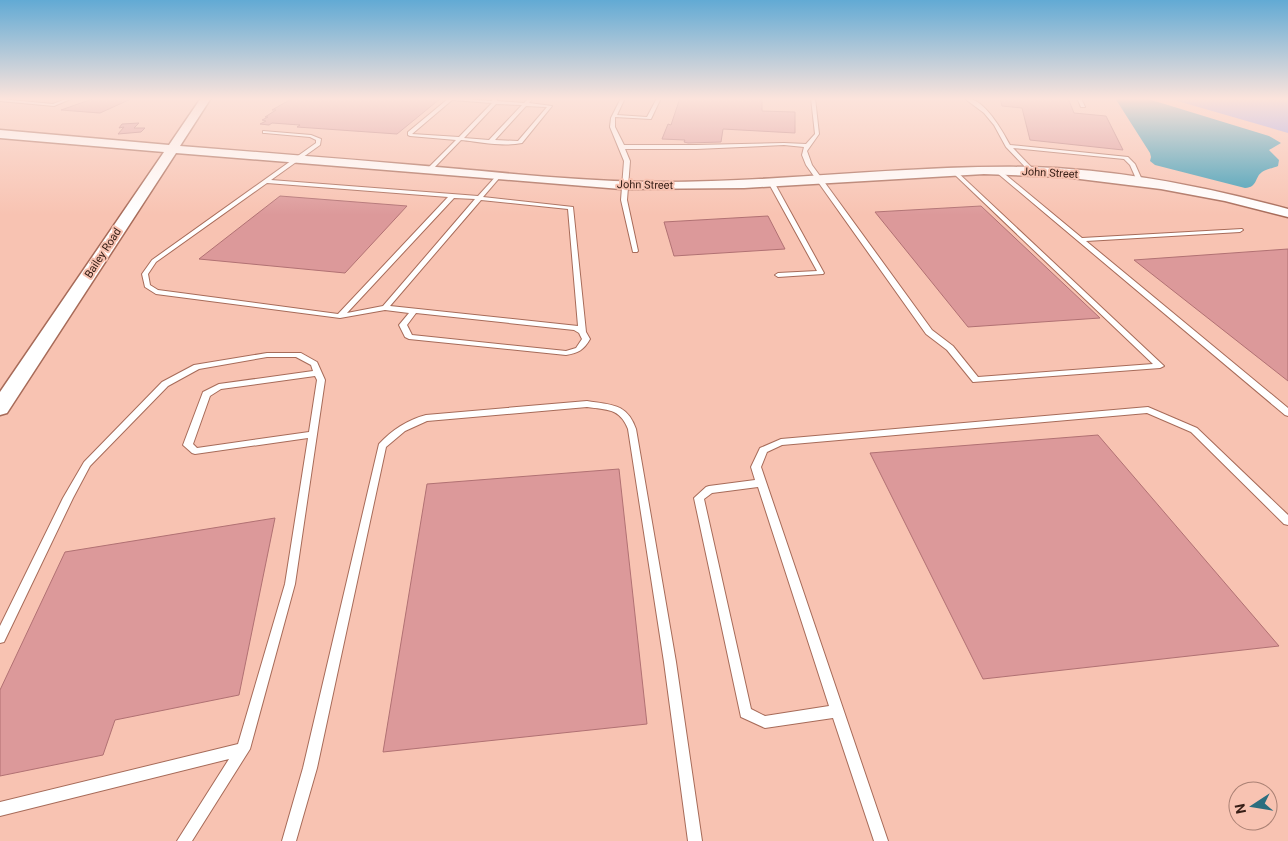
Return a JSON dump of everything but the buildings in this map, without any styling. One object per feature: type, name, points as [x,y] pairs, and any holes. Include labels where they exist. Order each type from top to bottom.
[{"type":"street","name":"John Street","points":[[40,137],[624,185],[771,182],[955,172],[1032,171],[1140,182],[1227,198],[1288,213]]},
{"type":"street","name":"Bailey Road","points":[[0,408],[179,137]]},
{"type":"lane","points":[[314,137],[319,139],[318,144],[154,261],[146,274],[147,286],[156,292],[340,316],[385,308],[576,328],[582,332]]},
{"type":"lane","points":[[432,137],[490,142],[520,142],[524,137]]},
{"type":"lane","points":[[428,170],[462,137]]},
{"type":"lane","points":[[490,142],[494,137]]},
{"type":"lane","points":[[617,137],[627,161],[624,200],[635,251]]},
{"type":"lane","points":[[814,137],[804,149],[804,156],[930,332],[950,348],[976,380],[1160,366],[955,172]]},
{"type":"lane","points":[[1004,137],[1008,146],[1032,171]]},
{"type":"lane","points":[[622,147],[784,144],[807,146]]},
{"type":"lane","points":[[1008,146],[1126,158],[1132,164],[1140,182]]},
{"type":"lane","points":[[998,171],[1288,413]]},
{"type":"lane","points":[[385,308],[498,176]]},
{"type":"lane","points":[[265,181],[478,198],[571,208],[582,332],[586,339],[582,348],[566,353],[410,337],[403,325],[414,311]]},
{"type":"lane","points":[[771,182],[822,273],[778,276]]},
{"type":"lane","points":[[340,316],[452,196]]},
{"type":"lane","points":[[1080,240],[1240,230]]},
{"type":"lane","points":[[0,638],[68,498],[87,464],[164,384],[197,366],[267,355],[298,355],[314,364],[320,380],[290,584],[243,749],[184,841]]},
{"type":"lane","points":[[312,434],[195,451],[188,446],[206,394],[219,387],[318,373]]},
{"type":"lane","points":[[288,841],[310,768],[382,446],[388,438],[406,426],[426,418],[587,404],[614,408],[622,412],[632,429],[670,662],[695,841]]},
{"type":"lane","points":[[881,841],[756,467],[763,450],[781,442],[1148,410],[1194,430],[1288,521]]},
{"type":"lane","points":[[761,483],[708,490],[700,498],[746,714],[765,722],[838,712]]},
{"type":"lane","points":[[0,809],[243,749]]},
{"type":"shaded area","points":[[1140,137],[1271,137],[1281,143],[1269,150],[1279,160],[1278,166],[1262,172],[1252,186],[1245,188],[1155,165],[1150,161],[1150,153]]}]
